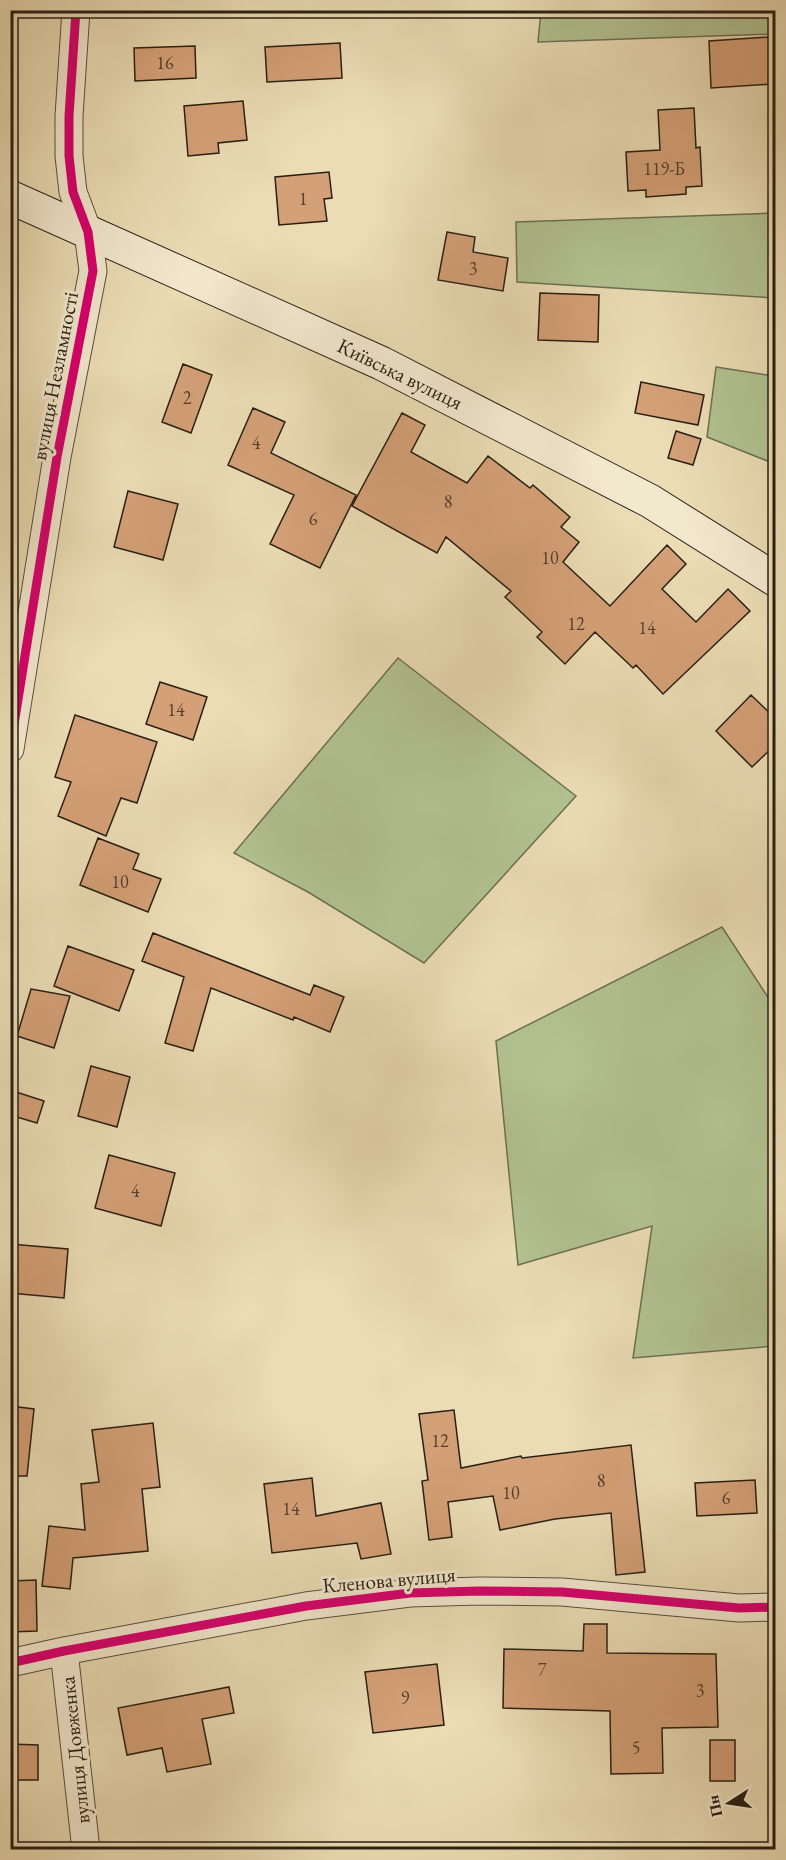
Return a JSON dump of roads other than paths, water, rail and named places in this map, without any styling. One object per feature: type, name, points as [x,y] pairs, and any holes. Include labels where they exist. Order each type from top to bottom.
[{"type":"main road","name":"Київська вулиця","points":[[10,198],[381,363],[650,501],[776,580]]},
{"type":"street","name":"вулиця Незламності","points":[[10,749],[57,457],[93,271],[88,232],[73,192],[69,156],[69,116],[76,10]]},
{"type":"street","name":"Кленова вулиця","points":[[10,1663],[306,1606],[410,1593],[562,1592],[740,1608],[776,1606]]},
{"type":"street","name":"вулиця Довженка","points":[[64,1651],[86,1850]]}]
